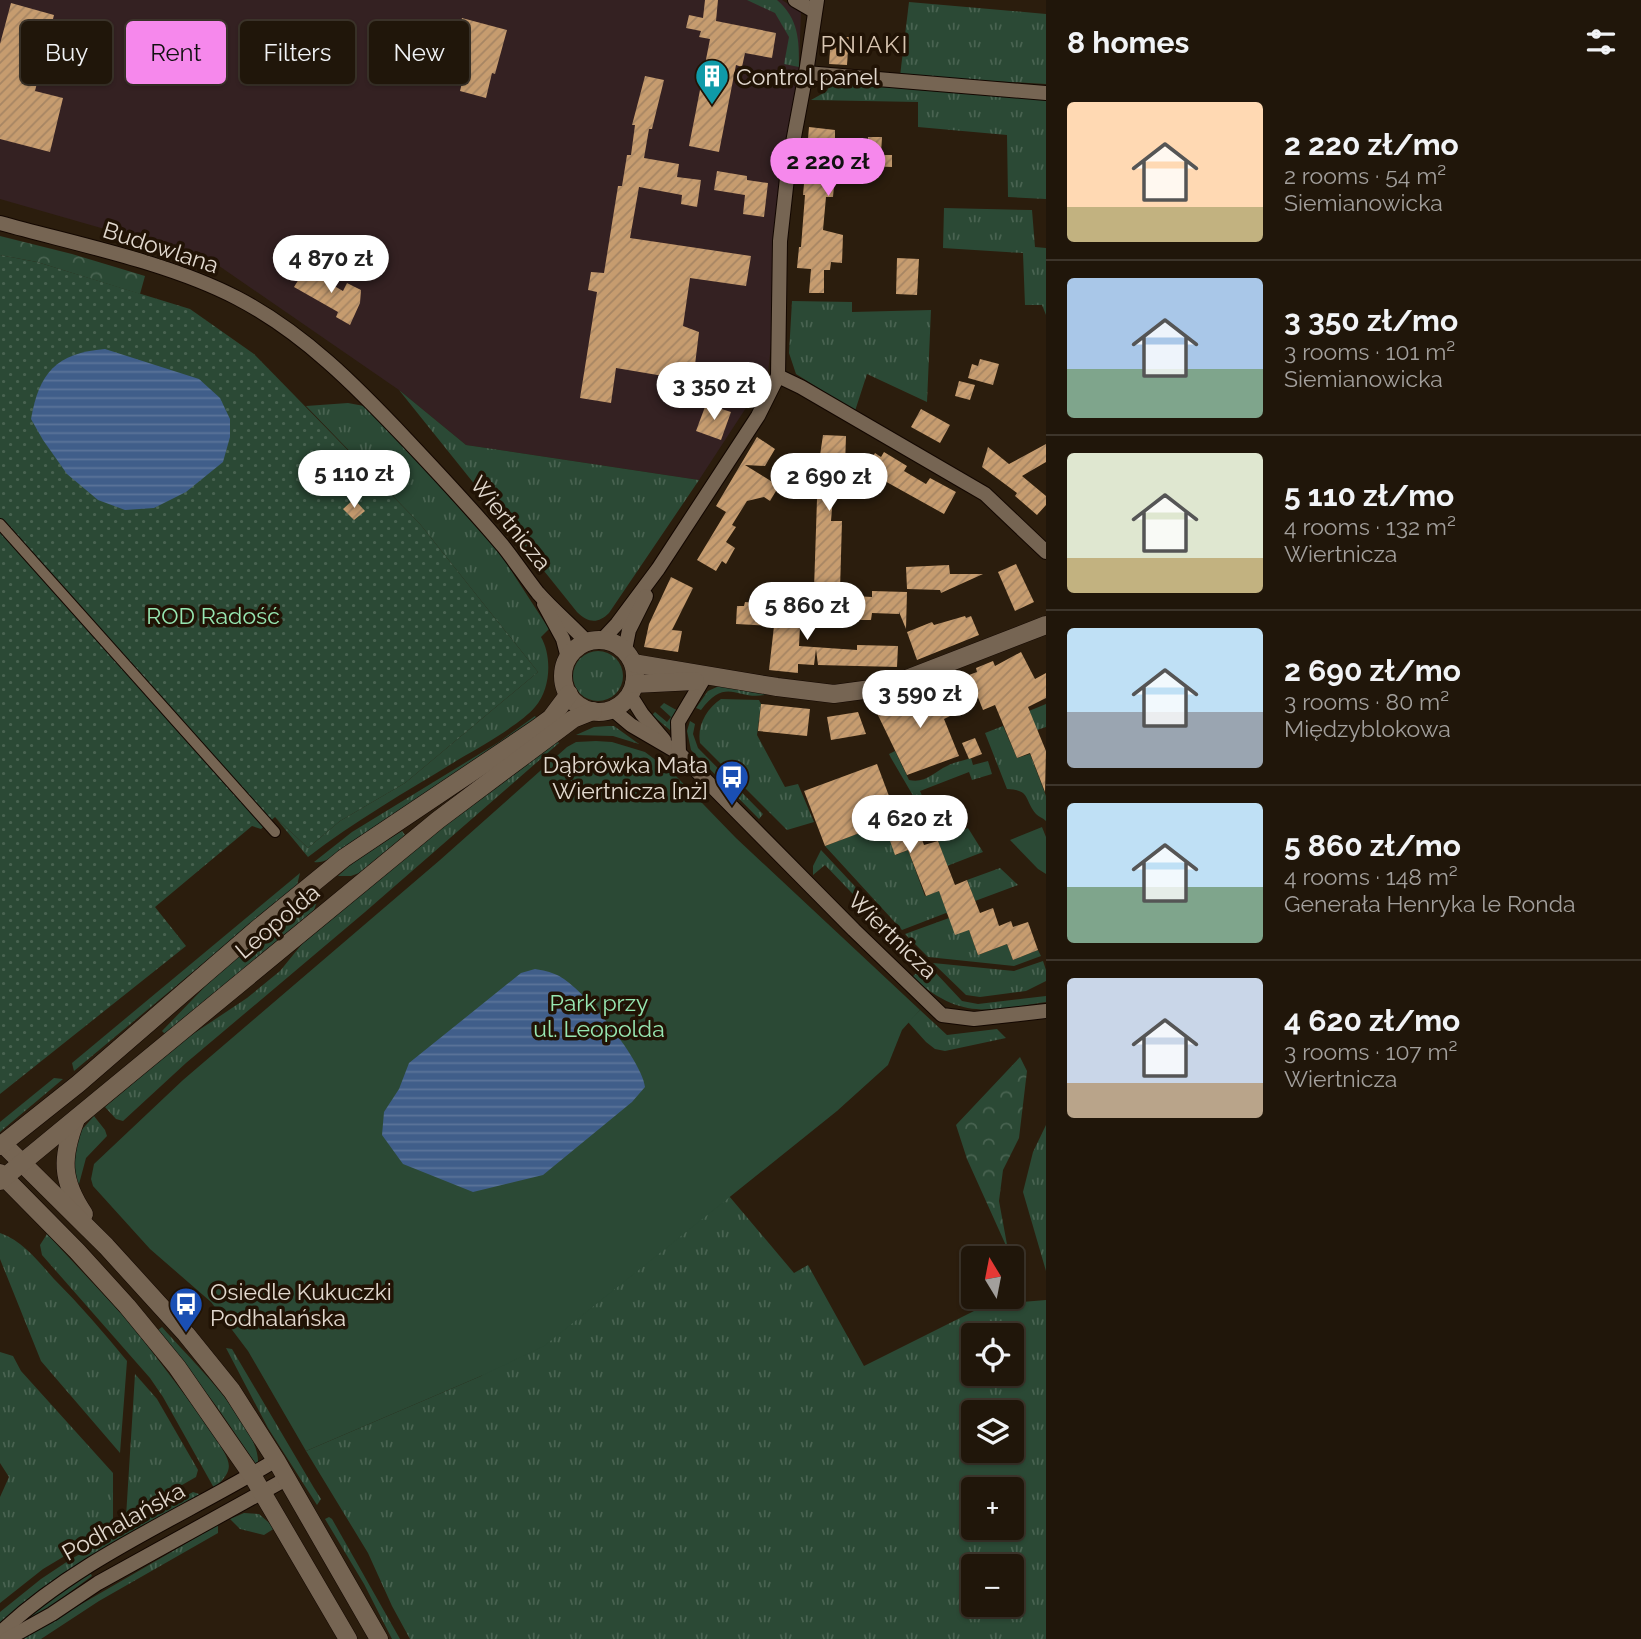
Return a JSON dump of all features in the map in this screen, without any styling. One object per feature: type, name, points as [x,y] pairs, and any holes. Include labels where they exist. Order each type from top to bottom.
[{"type":"street","points":[[658,569],[629,630],[632,689],[622,704],[612,709],[593,710],[580,706],[569,694],[564,682],[568,658],[573,651],[594,641],[617,624],[658,569],[758,416],[778,376],[780,241],[788,169],[816,5],[795,0]]},
{"type":"street","points":[[806,74],[1046,93]]},
{"type":"street","name":"Budowlana","points":[[0,223],[201,281],[238,298],[275,320],[329,360],[361,391]]},
{"type":"street","points":[[778,376],[985,494],[1046,552]]},
{"type":"street","name":"Wiertnicza","points":[[361,391],[456,492],[539,593],[564,639],[568,658]]},
{"type":"street","points":[[0,524],[275,832]]},
{"type":"street","name":"Wiertnicza","points":[[539,593],[594,641]]},
{"type":"street","points":[[594,641],[619,645],[629,657],[722,678],[834,694],[886,687],[1046,625]]},
{"type":"street","points":[[632,689],[722,678]]},
{"type":"street","points":[[675,750],[678,722],[703,680]]},
{"type":"street","name":"Wiertnicza","points":[[632,689],[642,714],[675,750],[854,930],[942,1014],[974,1019],[1046,1011]]},
{"type":"street","name":"Leopolda","points":[[2,1145],[318,879],[353,852],[551,718],[569,694]]},
{"type":"street","name":"Wiertnicza","points":[[612,709],[631,725],[675,750]]},
{"type":"street","name":"Leopolda","points":[[1,1177],[21,1164],[438,820],[578,716],[593,710]]},
{"type":"street","points":[[318,879],[338,902]]},
{"type":"street","points":[[76,1119],[68,1138],[65,1158],[67,1184],[82,1212],[106,1246]]},
{"type":"street","points":[[2,1145],[106,1246],[186,1334],[232,1391],[276,1460],[379,1639]]},
{"type":"street","points":[[1,1177],[77,1251],[151,1334],[198,1395],[252,1475],[348,1639]]},
{"type":"street","name":"Podhalańska","points":[[0,1633],[30,1604],[68,1577],[276,1460]]},
{"type":"street","name":"Podhalańska","points":[[7,1639],[98,1583],[286,1479]]},
{"type":"shaded area","points":[[0,0],[782,0],[801,12],[799,67],[768,374],[699,480],[466,445],[399,390],[209,259],[0,199]]},
{"type":"green space","points":[[747,0],[777,0],[784,7],[796,30],[799,67],[784,64],[789,37],[775,13]]},
{"type":"green space","points":[[909,2],[1046,14],[1046,84],[900,76]]},
{"type":"green space","points":[[830,83],[1046,100],[1046,199],[1008,197],[1007,135],[918,127],[918,102],[811,100],[827,91]]},
{"type":"green space","points":[[944,208],[1032,210],[1035,247],[1046,248],[1046,315],[1042,305],[1025,305],[1023,253],[943,248]]},
{"type":"green space","points":[[0,236],[145,276],[140,294],[37,262],[0,255]]},
{"type":"green space","name":"ROD Radość","points":[[0,255],[37,262],[190,309],[254,354],[420,524],[538,672],[405,783],[340,821],[308,848],[275,817],[261,829],[252,826],[155,907],[186,946],[0,1094]]},
{"type":"green space","points":[[792,301],[852,302],[852,312],[931,310],[927,402],[867,374],[855,411],[796,374],[789,353]]},
{"type":"green space","points":[[399,390],[466,445],[699,480],[609,613],[601,619],[589,620],[577,612]]},
{"type":"green space","points":[[348,403],[364,406],[501,555],[549,629],[541,637],[547,653],[548,672],[540,700],[521,720],[364,818],[308,857],[275,817],[308,848],[340,821],[405,783],[538,672],[420,524],[306,406]]},
{"type":"green space","points":[[598,651],[616,658],[623,676],[616,694],[598,701],[580,694],[573,676],[580,658]]},
{"type":"green space","points":[[719,686],[771,693],[751,696],[734,692],[719,693],[701,710],[696,708],[708,691]]},
{"type":"green space","points":[[721,699],[759,700],[761,704],[757,735],[785,787],[798,784],[814,822],[787,830],[700,743],[704,718]]},
{"type":"green space","points":[[664,703],[678,711],[670,730],[652,715],[655,712],[667,722],[671,717],[660,707]]},
{"type":"green space","points":[[1046,704],[1046,727],[1037,730],[1024,713]]},
{"type":"green space","points":[[535,716],[538,720],[494,751],[359,837],[331,858],[314,862],[352,832],[499,742]]},
{"type":"green space","points":[[690,721],[695,724],[693,734],[698,748],[763,814],[759,819],[691,750],[687,731]]},
{"type":"green space","points":[[614,726],[639,744],[613,736],[576,735],[594,727]]},
{"type":"green space","points":[[1003,726],[1017,758],[1030,754],[1046,796],[1046,821],[1036,814],[1024,794],[1007,789],[985,733]]},
{"type":"green space","points":[[555,739],[559,743],[186,1063],[123,1121],[116,1119],[105,1107],[187,1038],[247,998],[280,971],[302,944],[479,796]]},
{"type":"green space","name":"Park przy ul. Leopolda","points":[[576,742],[612,742],[645,752],[673,773],[736,838],[920,1010],[902,1030],[888,1065],[837,1111],[544,1346],[306,1451],[248,1351],[211,1302],[150,1249],[93,1186],[91,1179],[94,1164],[183,1080],[440,860],[567,747]]},
{"type":"green space","points":[[895,751],[909,780],[925,779],[950,765],[971,758],[973,765],[988,761],[992,774],[972,780],[969,772],[920,791],[924,800],[915,799],[889,754]]},
{"type":"green space","points":[[953,800],[957,802],[961,812],[919,830],[913,814]]},
{"type":"green space","points":[[884,824],[896,855],[908,850],[925,896],[939,891],[948,914],[902,930],[825,846]]},
{"type":"green space","points":[[1042,827],[1046,837],[1046,874],[1010,840]]},
{"type":"green space","points":[[968,828],[983,852],[947,866],[938,841]]},
{"type":"green space","points":[[402,831],[405,835],[359,873],[338,876],[356,860]]},
{"type":"green space","points":[[821,850],[962,1001],[978,1004],[1046,996],[1046,1002],[1007,1008],[975,1009],[960,1006],[929,991],[912,977],[923,967],[825,865],[813,875],[813,866]]},
{"type":"green space","points":[[1000,868],[1018,885],[975,901],[967,880]]},
{"type":"green space","points":[[300,873],[297,885],[74,1071],[72,1063]]},
{"type":"green space","points":[[316,892],[320,893],[314,910],[165,1034],[162,1031],[222,969]]},
{"type":"green space","points":[[949,918],[969,930],[978,955],[1007,944],[1013,960],[1038,950],[1041,956],[1014,966],[928,957],[905,934]]},
{"type":"green space","points":[[1043,961],[1046,981],[1026,991],[980,997],[966,995],[933,963],[1014,971]]},
{"type":"green space","points":[[920,1010],[947,1035],[997,1029],[1006,1038],[945,1051],[935,1049],[908,1022]]},
{"type":"green space","points":[[1020,1057],[1027,1071],[1019,1138],[1003,1170],[999,1201],[1007,1246],[967,1159],[956,1125]]},
{"type":"green space","points":[[54,1078],[63,1079],[0,1132],[0,1122]]},
{"type":"green space","points":[[94,1116],[107,1136],[86,1158],[76,1187],[70,1165],[78,1134]]},
{"type":"green space","points":[[1046,1125],[1046,1271],[1023,1192],[1033,1152]]},
{"type":"green space","points":[[729,1196],[794,1273],[808,1265],[864,1366],[978,1309],[1024,1309],[1024,1302],[1046,1300],[1046,1639],[410,1639],[368,1553],[306,1451],[481,1376],[682,1233]]},
{"type":"green space","points":[[0,1233],[30,1252],[127,1361],[120,1453],[41,1361],[0,1259]]},
{"type":"green space","points":[[47,1234],[131,1324],[216,1436],[227,1457],[229,1468],[214,1488],[150,1378],[42,1255],[40,1245]]},
{"type":"green space","points":[[162,1327],[235,1411],[255,1447],[258,1463],[256,1464],[217,1407],[158,1330]]},
{"type":"green space","points":[[226,1348],[232,1349],[321,1499],[317,1505],[268,1428]]},
{"type":"green space","points":[[0,1352],[13,1356],[21,1371],[113,1473],[113,1523],[108,1530],[43,1569],[0,1603],[0,1497],[9,1477],[0,1463]]},
{"type":"green space","points":[[135,1374],[157,1399],[198,1470],[196,1477],[126,1517]]},
{"type":"green space","points":[[193,1492],[202,1495],[73,1569],[0,1623],[0,1612],[41,1579],[71,1559]]},
{"type":"green space","points":[[244,1513],[259,1514],[275,1528],[264,1535],[240,1529],[230,1519]]},
{"type":"green space","points":[[329,1517],[400,1639],[392,1639],[364,1584],[325,1519]]},
{"type":"green space","points":[[218,1525],[218,1533],[99,1601],[41,1639],[21,1639]]},
{"type":"green space","points":[[90,1572],[92,1576],[10,1632],[39,1604]]},
{"type":"water","points":[[105,349],[199,379],[220,398],[230,419],[230,437],[223,462],[186,492],[154,508],[125,510],[98,500],[67,474],[31,419],[39,389],[53,368],[74,355]]},
{"type":"water","points":[[535,969],[555,974],[568,982],[595,1008],[634,1060],[645,1087],[632,1102],[543,1175],[473,1192],[403,1164],[382,1135],[384,1112],[399,1089],[409,1063],[521,973]]},
{"type":"building","name":"Control panel","points":[[705,0],[718,0],[716,21],[776,33],[772,58],[745,53],[742,67],[736,65],[719,152],[689,146],[710,39],[699,37],[701,31],[686,28],[689,15],[703,18]]},
{"type":"building","points":[[11,3],[54,15],[52,21],[21,21],[21,84],[37,84],[35,91],[63,98],[50,152],[0,139],[0,44]]},
{"type":"building","points":[[462,18],[507,30],[486,98],[460,91],[462,84],[469,84],[469,21],[461,21]]},
{"type":"building","points":[[831,37],[849,37],[847,65],[829,64]]},
{"type":"building","points":[[645,76],[664,80],[652,129],[649,129],[644,158],[679,164],[677,177],[701,180],[697,207],[681,204],[682,195],[639,187],[630,238],[751,256],[746,286],[690,278],[683,326],[699,332],[693,381],[616,368],[611,403],[580,398],[597,292],[588,290],[591,272],[604,273],[618,186],[622,186],[627,155],[631,155],[635,125],[632,125]]},
{"type":"building","points":[[809,127],[835,130],[835,144],[868,145],[868,137],[882,137],[881,155],[892,155],[892,167],[836,165],[833,197],[826,197],[823,230],[843,235],[842,263],[831,262],[830,270],[824,270],[824,293],[809,293],[811,269],[797,268],[801,247]]},
{"type":"building","points":[[717,171],[768,183],[764,217],[743,214],[745,195],[714,190]]},
{"type":"building","points":[[897,258],[919,259],[917,295],[896,294]]},
{"type":"building","points":[[305,269],[343,291],[347,283],[361,290],[360,303],[350,325],[336,317],[338,312],[294,287]]},
{"type":"building","points":[[980,359],[999,364],[993,385],[968,378],[972,364],[978,366]]},
{"type":"building","points":[[959,381],[975,385],[970,400],[955,396]]},
{"type":"building","points":[[706,404],[731,412],[721,440],[696,431]]},
{"type":"building","points":[[921,409],[950,425],[940,443],[911,427]]},
{"type":"building","points":[[823,435],[846,436],[844,495],[833,497],[831,521],[842,521],[840,590],[814,589],[818,469]]},
{"type":"building","points":[[757,437],[775,449],[765,466],[745,465],[779,486],[770,501],[764,497],[747,501],[732,525],[736,527],[726,542],[735,548],[726,564],[722,561],[716,571],[697,560],[726,512],[716,506]]},
{"type":"building","points":[[1046,444],[1046,462],[1022,476],[1046,496],[1046,505],[1037,515],[1015,496],[1017,493],[982,467],[988,447],[1009,464]]},
{"type":"building","points":[[884,452],[907,466],[904,471],[926,484],[930,478],[956,492],[944,514],[865,470],[875,453],[881,457]]},
{"type":"building","points":[[354,499],[365,511],[354,520],[343,509]]},
{"type":"building","points":[[1016,564],[1034,602],[1015,611],[998,572]]},
{"type":"building","points":[[949,565],[950,574],[983,574],[941,593],[940,590],[907,589],[906,567]]},
{"type":"building","points":[[671,577],[693,588],[672,630],[682,631],[678,652],[644,647],[649,624]]},
{"type":"building","points":[[872,591],[907,592],[906,629],[899,612],[872,613],[871,620],[852,620],[853,596],[872,597]]},
{"type":"building","points":[[745,602],[801,607],[799,646],[857,650],[857,645],[898,646],[897,667],[818,665],[816,649],[814,665],[798,664],[798,673],[769,670],[774,626],[736,624],[737,606],[744,606]]},
{"type":"building","points":[[971,616],[979,635],[917,660],[907,632],[932,622],[934,625]]},
{"type":"building","points":[[1021,652],[1035,679],[1046,673],[1046,698],[1028,707],[1046,751],[1045,792],[1030,753],[1017,758],[995,705],[983,710],[969,675],[977,672],[976,668],[993,661],[995,666]]},
{"type":"building","points":[[942,687],[956,713],[944,719],[959,756],[907,775],[874,707],[927,694]]},
{"type":"building","points":[[761,704],[810,709],[807,736],[758,731]]},
{"type":"building","points":[[858,712],[866,734],[831,740],[827,717]]},
{"type":"building","points":[[975,738],[982,754],[969,759],[962,743]]},
{"type":"building","points":[[877,764],[898,820],[913,814],[924,845],[938,841],[955,885],[967,880],[980,913],[993,908],[999,926],[1011,921],[1013,927],[1028,922],[1038,950],[1013,960],[1007,944],[978,955],[969,930],[955,935],[939,891],[926,896],[908,850],[895,855],[884,824],[825,846],[804,791]]},
{"type":"place","name":"Control panel","points":[[712,106]]},
{"type":"place","name":"Dąbrówka Mała Wiertnicza [nż]","points":[[732,807]]},
{"type":"place","name":"Osiedle Kukuczki Podhalańska","points":[[186,1334]]},
{"type":"district","name":"PNIAKI","points":[[865,44]]}]
